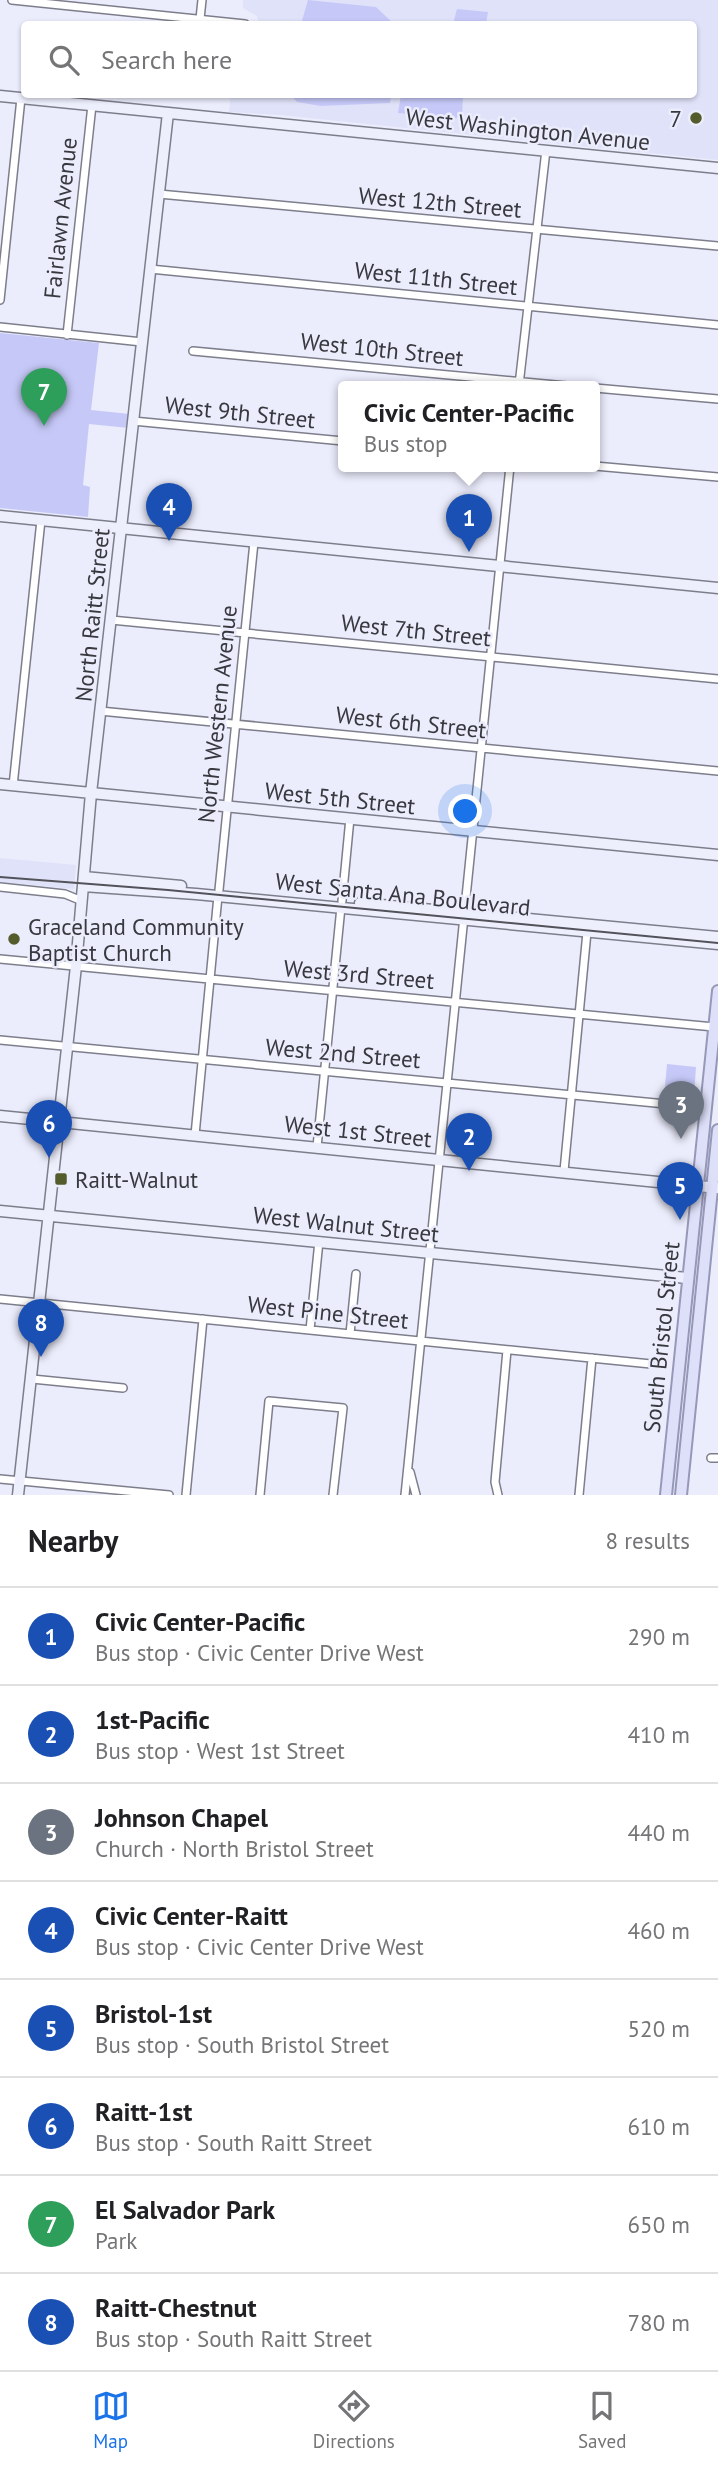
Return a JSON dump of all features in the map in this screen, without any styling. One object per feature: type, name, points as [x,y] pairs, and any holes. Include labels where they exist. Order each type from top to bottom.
[{"type":"main road","name":"South Bristol Street","points":[[666,1495],[718,990]]},
{"type":"main road","name":"South Bristol Street","points":[[681,1495],[716,1185],[718,1130]]},
{"type":"street","points":[[12,0],[218,21]]},
{"type":"street","points":[[200,19],[202,0]]},
{"type":"street","name":"West Washington Avenue","points":[[0,96],[718,168]]},
{"type":"street","points":[[0,300],[21,98]]},
{"type":"street","name":"Fairlawn Avenue","points":[[67,335],[92,105]]},
{"type":"street","name":"North Raitt Street","points":[[18,1495],[22,1481],[76,966],[91,793],[168,113]]},
{"type":"street","points":[[519,381],[546,150]]},
{"type":"street","name":"West 12th Street","points":[[159,194],[718,246]]},
{"type":"street","name":"West 11th Street","points":[[150,269],[718,325]]},
{"type":"street","points":[[0,327],[142,342]]},
{"type":"street","name":"West 10th Street","points":[[193,352],[488,381]]},
{"type":"street","points":[[600,388],[718,400]]},
{"type":"street","name":"West 9th Street","points":[[133,421],[338,441]]},
{"type":"street","points":[[600,466],[718,477]]},
{"type":"street","points":[[405,1495],[423,1341],[509,472]]},
{"type":"street","points":[[0,516],[718,588]]},
{"type":"street","points":[[13,786],[41,520]]},
{"type":"street","name":"North Western Avenue","points":[[195,1135],[254,542]]},
{"type":"street","name":"West 7th Street","points":[[111,620],[718,679]]},
{"type":"street","name":"West 6th Street","points":[[100,711],[718,771]]},
{"type":"street","name":"West 5th Street","points":[[0,784],[718,855]]},
{"type":"street","points":[[317,1147],[350,818]]},
{"type":"street","name":"West Santa Ana Boulevard","points":[[84,881],[718,937]]},
{"type":"street","points":[[0,887],[65,894],[82,901]]},
{"type":"street","name":"West Santa Ana Boulevard","points":[[464,916],[587,932],[718,944]]},
{"type":"street","points":[[564,1171],[587,932]]},
{"type":"street","name":"West 3rd Street","points":[[0,959],[714,1027]]},
{"type":"street","name":"West 2nd Street","points":[[0,1040],[666,1104],[682,1101]]},
{"type":"street","name":"West 1st Street","points":[[0,1116],[716,1185]]},
{"type":"street","name":"West Walnut Street","points":[[0,1211],[687,1278]]},
{"type":"street","points":[[310,1330],[319,1241]]},
{"type":"street","points":[[350,1334],[356,1274]]},
{"type":"street","name":"West Pine Street","points":[[0,1299],[652,1364]]},
{"type":"street","points":[[186,1495],[203,1319]]},
{"type":"street","points":[[498,1495],[495,1482],[507,1350]]},
{"type":"street","points":[[579,1495],[592,1358]]},
{"type":"street","points":[[32,1379],[122,1388]]},
{"type":"street","points":[[260,1495],[269,1401],[343,1408],[333,1495]]},
{"type":"street","points":[[409,1465],[416,1495]]},
{"type":"street","points":[[0,1479],[100,1492],[169,1495]]},
{"type":"shaded area","points":[[243,0],[718,0],[718,160],[229,112],[231,98],[697,98],[697,21],[258,21],[257,16],[243,8]]},
{"type":"shaded area","points":[[308,0],[376,7],[391,21],[302,21]]},
{"type":"shaded area","points":[[457,9],[488,12],[486,21],[454,21]]},
{"type":"shaded area","points":[[294,98],[391,98],[390,103],[321,106],[297,102]]},
{"type":"shaded area","points":[[400,98],[463,98],[462,115],[456,118],[398,113]]},
{"type":"shaded area","points":[[0,333],[99,343],[91,410],[130,414],[129,428],[89,424],[83,485],[90,487],[88,517],[0,508]]},
{"type":"shaded area","points":[[0,858],[76,865],[74,889],[0,882]]},
{"type":"shaded area","points":[[667,1064],[696,1067],[694,1095],[681,1089],[664,1097]]},
{"type":"tram line","points":[[0,877],[168,890],[718,943]]},
{"type":"place","name":"7","points":[[696,118]]},
{"type":"place","name":"El Salvador Park","points":[[44,426]]},
{"type":"place","name":"Civic Center-Raitt","points":[[169,541]]},
{"type":"place","name":"Civic Center-Pacific","points":[[469,552]]},
{"type":"place","name":"Graceland Community Baptist Church","points":[[14,939]]},
{"type":"place","name":"Johnson Chapel","points":[[681,1139]]},
{"type":"place","name":"Raitt-1st","points":[[49,1158]]},
{"type":"place","name":"1st-Pacific","points":[[469,1171]]},
{"type":"place","name":"Raitt-Walnut","points":[[61,1179]]},
{"type":"place","name":"Bristol-1st","points":[[680,1220]]},
{"type":"place","name":"Raitt-Chestnut","points":[[41,1357]]}]
